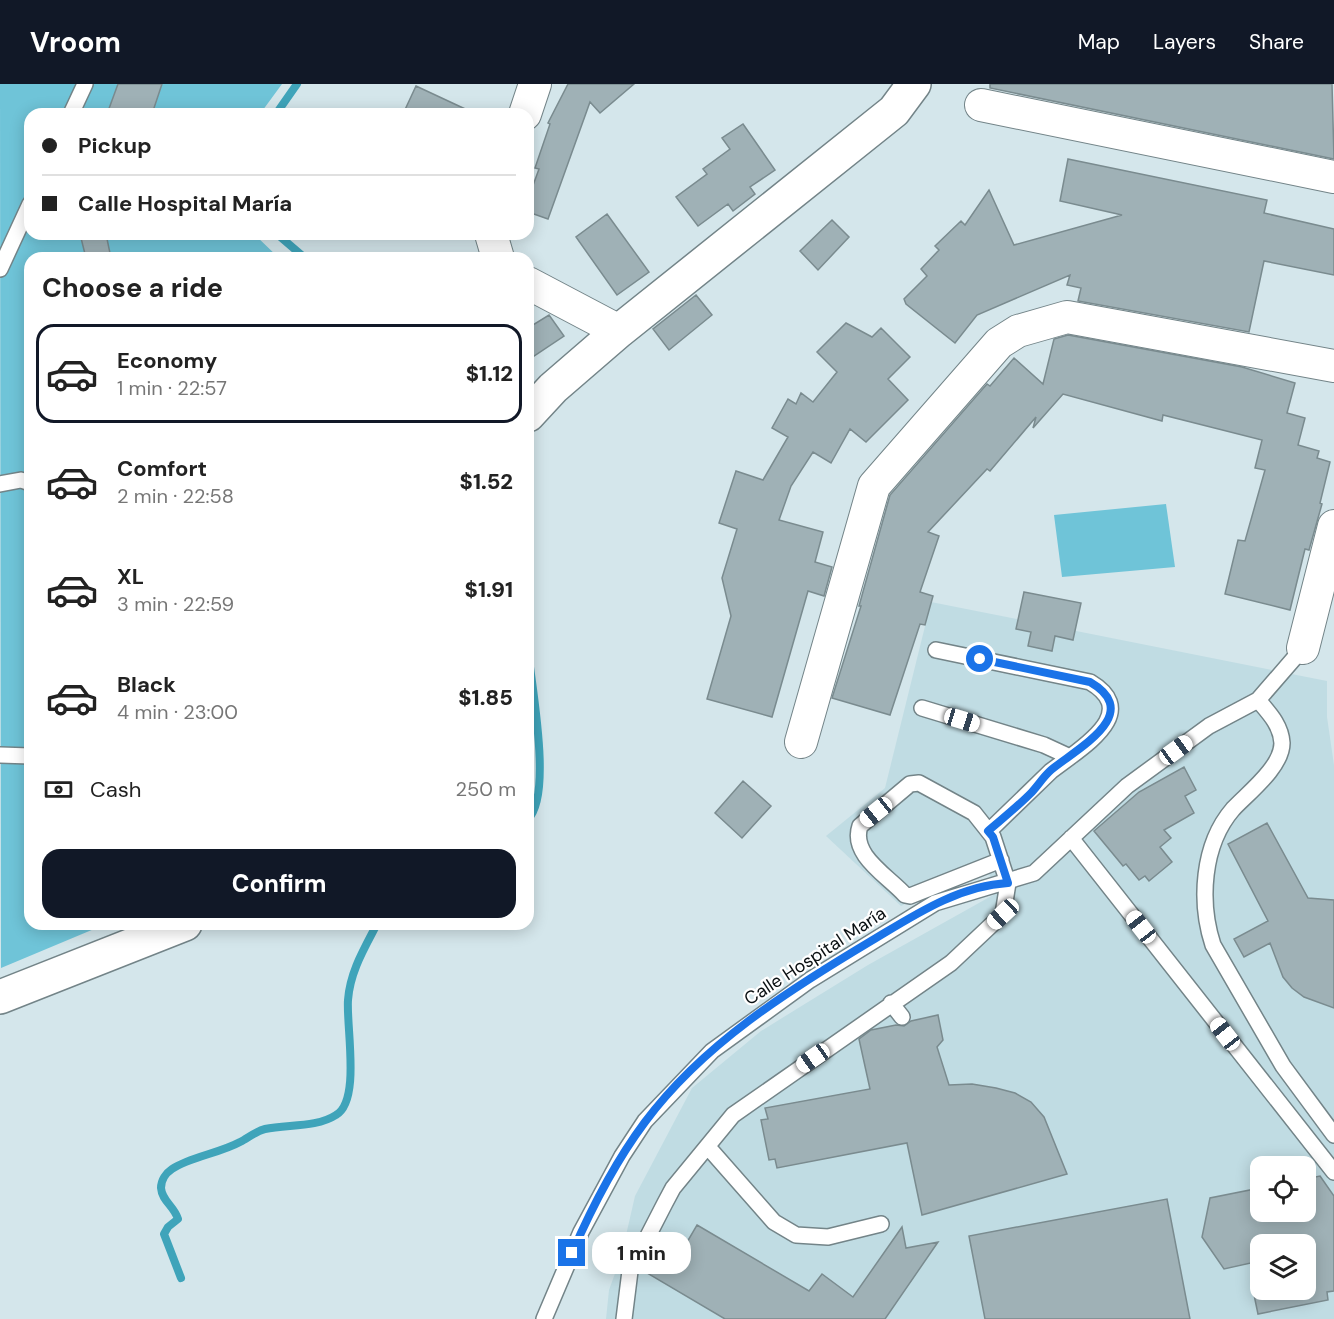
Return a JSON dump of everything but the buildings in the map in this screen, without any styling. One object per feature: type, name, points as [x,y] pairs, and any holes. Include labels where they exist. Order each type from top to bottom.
[{"type":"street","points":[[527,108],[535,84]]},
{"type":"street","points":[[534,409],[553,388],[619,331],[894,111],[914,84]]},
{"type":"street","points":[[981,105],[1334,177]]},
{"type":"street","points":[[534,286],[619,331]]},
{"type":"street","points":[[801,742],[874,486],[999,343],[1018,332],[1067,317],[1334,366]]},
{"type":"street","points":[[1303,648],[1334,526]]},
{"type":"street","points":[[4,993],[169,930]]},
{"type":"lane","points":[[74,108],[85,84]]},
{"type":"lane","points":[[0,270],[24,217]]},
{"type":"lane","points":[[0,484],[24,481]]},
{"type":"lane","points":[[1303,648],[1258,700],[1276,721],[1282,744],[1269,773],[1232,811],[1219,832],[1203,889],[1208,928],[1213,945],[1283,1066],[1334,1135]]},
{"type":"lane","points":[[936,650],[1090,682],[1106,691],[1111,703],[1110,717],[1095,739],[1051,771],[988,831]]},
{"type":"lane","name":"Calle Hospital María","points":[[544,1319],[581,1232],[622,1156],[645,1121],[712,1050],[793,991],[935,903],[984,887],[1008,883],[1034,873],[1127,786],[1209,726],[1258,700]]},
{"type":"lane","points":[[922,708],[1044,745],[1070,757]]},
{"type":"lane","points":[[0,755],[24,756]]},
{"type":"lane","points":[[624,1319],[630,1271],[673,1188],[733,1115],[951,963],[1003,914],[1008,883],[1001,860],[993,837],[974,813],[919,783],[910,784],[866,819],[856,836],[864,855],[905,895],[910,896],[1001,860]]},
{"type":"lane","points":[[1071,838],[1334,1172]]},
{"type":"lane","points":[[891,1003],[902,1017]]},
{"type":"lane","points":[[708,1147],[770,1218],[796,1235],[828,1237],[881,1224]]},
{"type":"shaded area","points":[[0,84],[282,84],[264,108],[24,108],[24,240],[260,240],[273,252],[24,252],[24,930],[92,930],[1,968]]},
{"type":"shaded area","points":[[1166,504],[1175,567],[1062,577],[1054,515]]},
{"type":"shaded area","points":[[931,602],[1327,681],[1327,717],[1334,765],[1334,1319],[606,1319],[609,1290],[621,1257],[635,1196],[692,1088],[761,1031],[868,965],[995,894],[987,867],[901,906],[826,836],[885,788]]},
{"type":"waterway","points":[[280,108],[297,84]]},
{"type":"waterway","points":[[284,240],[298,252]]},
{"type":"waterway","points":[[534,696],[540,764],[539,787],[534,808]]},
{"type":"waterway","points":[[181,1278],[164,1234],[168,1227],[178,1219],[162,1193],[161,1185],[164,1177],[179,1165],[232,1146],[262,1130],[320,1122],[336,1115],[344,1107],[348,1095],[351,1062],[349,990],[358,961],[374,930]]},
{"type":"route","points":[[572,1253],[599,1194],[645,1121],[712,1050],[776,1002],[935,903],[984,887],[1008,883],[993,837],[988,831],[1029,795],[1051,771],[1095,739],[1110,717],[1111,703],[1106,691],[1090,682],[980,659]]}]
